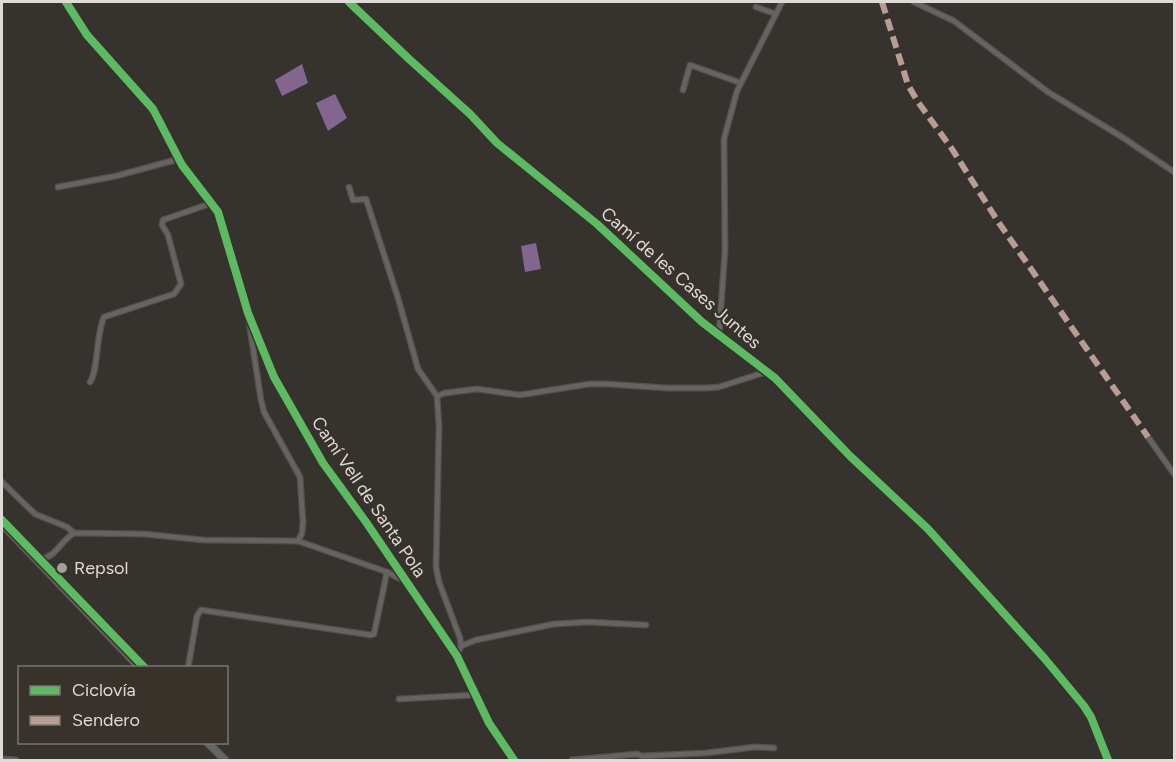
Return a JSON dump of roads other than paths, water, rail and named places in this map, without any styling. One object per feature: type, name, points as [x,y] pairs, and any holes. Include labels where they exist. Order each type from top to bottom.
[{"type":"main road","points":[[2,526],[133,666]]},
{"type":"main road","points":[[2,526],[138,666]]},
{"type":"main road","points":[[209,744],[225,760]]},
{"type":"main road","points":[[215,744],[230,760]]},
{"type":"street","name":"Camí Vell de Santa Pola","points":[[66,2],[87,35],[153,109],[189,176],[218,212],[248,313],[274,376],[323,463],[457,656],[489,723],[514,760]]},
{"type":"street","name":"Camí de les Cases Juntes","points":[[349,2],[470,114],[497,143],[597,224],[719,336],[775,378],[850,456],[928,529],[1044,659],[1091,717],[1108,760]]},
{"type":"street","points":[[719,336],[725,250],[724,139],[741,84],[782,2]]},
{"type":"street","points":[[914,2],[954,21],[1048,92],[1174,172]]},
{"type":"street","points":[[756,7],[776,14]]},
{"type":"street","points":[[683,90],[690,65],[741,84]]},
{"type":"street","points":[[58,187],[117,176],[179,159]]},
{"type":"street","points":[[349,187],[353,200],[366,199],[418,369],[437,396],[439,426],[436,567],[439,582],[460,638],[461,646],[457,656]]},
{"type":"street","points":[[90,382],[95,372],[96,350],[104,317],[174,294],[179,290],[180,284],[168,235],[162,225],[163,220],[212,203]]},
{"type":"street","points":[[248,313],[264,412],[300,477],[303,522],[302,533],[298,541]]},
{"type":"street","points":[[437,396],[477,389],[520,395],[590,384],[707,388],[719,387],[766,372]]},
{"type":"street","points":[[1148,437],[1174,474]]},
{"type":"street","points":[[2,482],[35,514],[67,527],[74,533]]},
{"type":"street","points":[[40,559],[53,555],[74,533],[144,534],[203,540],[298,541],[387,572],[408,583]]},
{"type":"street","points":[[188,666],[197,616],[201,610],[374,634],[387,572]]},
{"type":"street","points":[[461,646],[476,640],[554,624],[588,622],[646,625]]},
{"type":"street","points":[[399,699],[474,695]]},
{"type":"street","points":[[572,760],[637,754],[642,756],[706,753],[755,747],[774,748]]},
{"type":"street","points":[[2,759],[15,760]]},
{"type":"place","name":"Repsol","points":[[62,568]]}]
